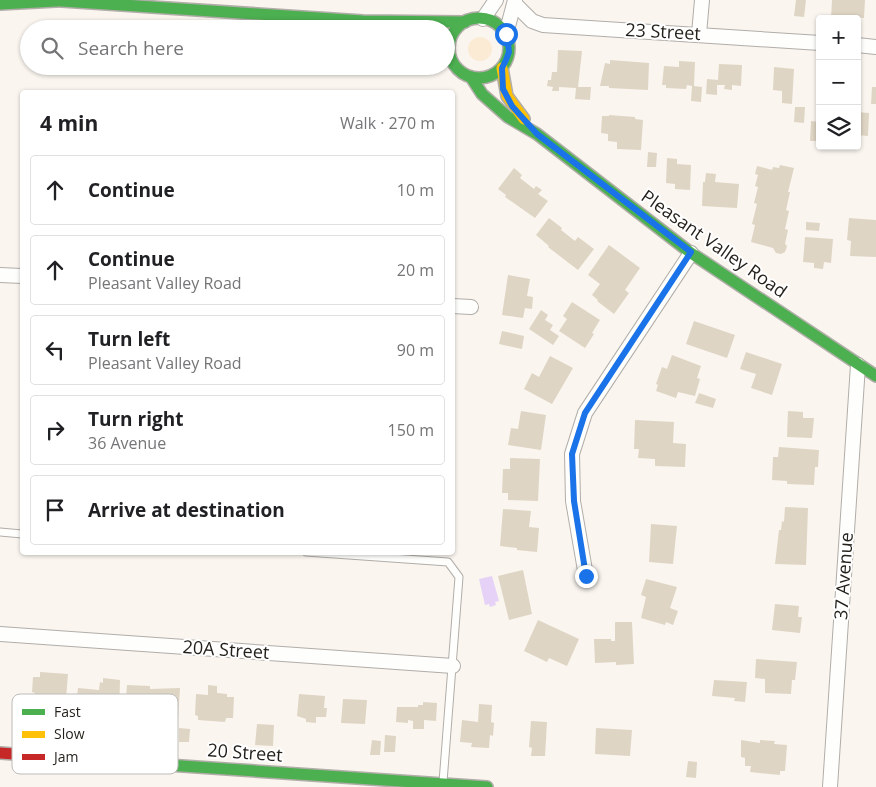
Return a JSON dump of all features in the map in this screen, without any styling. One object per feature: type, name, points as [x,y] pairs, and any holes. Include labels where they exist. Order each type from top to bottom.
[{"type":"street","points":[[483,19],[496,0]]},
{"type":"street","points":[[699,34],[702,0]]},
{"type":"street","points":[[0,4],[52,1],[347,20]]},
{"type":"street","points":[[506,34],[515,2]]},
{"type":"street","name":"23 Street","points":[[515,2],[532,21],[543,25],[816,43]]},
{"type":"street","points":[[455,21],[465,22],[474,19],[492,21],[506,34],[509,52],[502,68],[488,77],[470,77],[455,65]]},
{"type":"street","points":[[455,32],[465,22]]},
{"type":"street","points":[[861,45],[876,47]]},
{"type":"street","name":"Pleasant Valley Road","points":[[502,68],[503,89],[512,106],[537,134]]},
{"type":"street","name":"Pleasant Valley Road","points":[[470,77],[482,94],[508,117],[537,134],[691,252],[876,376]]},
{"type":"street","points":[[586,576],[574,501],[572,454],[585,413],[691,252]]},
{"type":"street","points":[[0,275],[20,276]]},
{"type":"street","points":[[455,306],[471,307]]},
{"type":"street","name":"37 Avenue","points":[[830,787],[858,364]]},
{"type":"street","name":"20A Street","points":[[0,634],[453,666]]},
{"type":"street","name":"20 Street","points":[[178,766],[487,787]]},
{"type":"lane","points":[[0,532],[20,534]]},
{"type":"lane","points":[[349,555],[449,562],[459,577],[443,785]]},
{"type":"shaded area","points":[[480,37],[489,40],[492,49],[489,58],[480,61],[471,58],[468,49],[471,40]]},
{"type":"shaded area","points":[[492,576],[499,601],[495,602],[496,605],[490,607],[489,604],[485,605],[479,579]]},
{"type":"building","points":[[796,0],[806,0],[804,17],[794,16]]},
{"type":"building","points":[[832,0],[865,0],[864,18],[861,18],[861,15],[831,15]]},
{"type":"building","points":[[558,50],[582,51],[578,87],[591,87],[590,100],[575,99],[576,88],[559,87],[559,91],[552,91],[553,87],[547,86],[548,80],[551,80],[552,72],[557,72]]},
{"type":"building","points":[[610,60],[649,63],[648,90],[600,86],[605,63],[610,64]]},
{"type":"building","points":[[679,61],[695,62],[694,86],[702,87],[701,102],[691,101],[692,86],[687,85],[686,89],[666,88],[666,85],[662,85],[664,66],[679,67]]},
{"type":"building","points":[[719,64],[742,65],[741,86],[732,85],[732,90],[724,89],[725,85],[717,85],[717,95],[706,94],[707,79],[718,80]]},
{"type":"building","points":[[774,67],[794,69],[792,104],[782,103],[782,91],[773,90]]},
{"type":"building","points":[[872,87],[876,87],[876,104],[871,104]]},
{"type":"building","points":[[795,107],[805,107],[804,123],[794,122]]},
{"type":"building","points":[[861,112],[869,113],[868,136],[861,135]]},
{"type":"building","points":[[602,116],[635,117],[635,119],[643,120],[641,150],[617,149],[617,142],[608,141],[608,134],[601,133]]},
{"type":"building","points":[[811,121],[816,122],[816,141],[810,141]]},
{"type":"building","points":[[648,152],[657,153],[656,167],[647,167]]},
{"type":"building","points":[[667,158],[677,159],[677,164],[691,165],[690,190],[675,189],[675,184],[666,183]]},
{"type":"building","points":[[780,165],[794,168],[786,210],[789,211],[785,229],[788,230],[785,244],[787,246],[785,252],[781,254],[776,253],[773,248],[751,242],[755,225],[752,224],[757,204],[754,203],[758,187],[755,186],[758,175],[755,174],[757,166],[772,170],[773,167],[779,168]]},
{"type":"building","points":[[514,168],[522,175],[520,178],[534,189],[536,186],[542,190],[538,194],[548,201],[535,218],[505,197],[506,195],[498,189]]},
{"type":"building","points":[[706,173],[716,174],[715,182],[739,184],[737,208],[702,206],[703,182],[705,182]]},
{"type":"building","points":[[549,218],[575,241],[578,237],[594,249],[578,270],[548,247],[536,235]]},
{"type":"building","points":[[849,218],[876,220],[876,257],[850,256],[851,241],[847,240]]},
{"type":"building","points":[[806,222],[820,223],[819,231],[806,230]]},
{"type":"building","points":[[805,237],[833,239],[831,263],[824,262],[823,269],[814,268],[814,263],[803,262]]},
{"type":"building","points":[[609,245],[640,268],[625,290],[629,293],[614,314],[592,295],[600,284],[588,275]]},
{"type":"building","points":[[508,275],[530,279],[527,296],[533,297],[532,309],[525,308],[523,318],[502,315]]},
{"type":"building","points":[[572,302],[600,320],[585,348],[559,331],[567,319],[563,316]]},
{"type":"building","points":[[541,310],[548,315],[545,320],[553,325],[550,330],[559,336],[553,345],[529,329]]},
{"type":"building","points":[[694,321],[735,335],[727,358],[686,344]]},
{"type":"building","points":[[502,331],[524,336],[522,349],[499,344]]},
{"type":"building","points":[[746,352],[782,364],[772,395],[751,388],[756,374],[740,369]]},
{"type":"building","points":[[672,355],[701,366],[697,378],[700,379],[695,396],[678,392],[676,398],[656,391],[658,385],[656,384],[662,367],[667,369]]},
{"type":"building","points":[[550,356],[573,368],[552,404],[524,389],[532,373],[539,377]]},
{"type":"building","points":[[699,393],[716,399],[713,408],[695,403]]},
{"type":"building","points":[[521,411],[546,415],[541,450],[508,445],[511,428],[518,429]]},
{"type":"building","points":[[788,411],[803,412],[803,418],[814,418],[812,438],[787,437]]},
{"type":"building","points":[[635,420],[674,422],[673,443],[686,444],[685,467],[655,466],[655,459],[638,458],[639,449],[634,449]]},
{"type":"building","points":[[779,447],[819,450],[818,467],[815,467],[814,485],[787,484],[787,481],[772,480],[773,457],[778,457]]},
{"type":"building","points":[[510,458],[540,459],[538,501],[508,500],[508,493],[502,493],[503,469],[510,469]]},
{"type":"building","points":[[785,507],[808,508],[806,565],[775,564],[779,530],[781,530],[782,521],[784,522]]},
{"type":"building","points":[[503,509],[531,511],[529,527],[539,528],[537,552],[500,546]]},
{"type":"building","points":[[651,524],[677,526],[673,564],[649,562]]},
{"type":"building","points":[[523,570],[532,614],[509,620],[498,576]]},
{"type":"building","points":[[646,579],[677,587],[670,608],[678,611],[673,625],[666,622],[665,625],[641,618],[646,597],[641,595]]},
{"type":"building","points":[[775,604],[799,606],[798,617],[802,617],[800,633],[772,630]]},
{"type":"building","points":[[538,620],[579,639],[567,666],[549,658],[547,662],[524,651]]},
{"type":"building","points":[[615,622],[632,622],[634,664],[616,665],[616,662],[595,663],[594,639],[611,639],[611,641],[615,641]]},
{"type":"building","points":[[756,659],[797,662],[795,680],[792,680],[791,694],[765,693],[765,679],[755,678]]},
{"type":"building","points":[[40,672],[68,674],[66,694],[35,694],[32,692],[33,677],[40,677]]},
{"type":"building","points":[[103,678],[120,680],[120,694],[77,694],[78,688],[99,690],[100,682],[103,683]]},
{"type":"building","points":[[714,680],[747,682],[745,702],[734,701],[735,698],[712,696]]},
{"type":"building","points":[[127,685],[150,686],[150,689],[180,688],[178,719],[178,694],[126,694]]},
{"type":"building","points":[[208,685],[217,686],[217,693],[227,694],[227,697],[234,697],[233,718],[226,718],[225,722],[198,720],[198,716],[195,715],[196,694],[208,695]]},
{"type":"building","points":[[299,694],[325,696],[324,708],[327,708],[326,717],[316,717],[316,723],[306,722],[306,719],[297,716]]},
{"type":"building","points":[[343,699],[367,700],[365,724],[341,723]]},
{"type":"building","points":[[423,702],[437,703],[436,721],[424,720],[424,729],[413,729],[413,721],[408,720],[408,723],[396,722],[397,707],[418,707],[418,705],[423,705]]},
{"type":"building","points":[[479,704],[492,705],[491,722],[494,723],[493,736],[490,735],[489,748],[471,747],[472,743],[460,742],[462,720],[478,722]]},
{"type":"building","points":[[531,721],[547,722],[545,756],[531,756],[532,748],[529,747]]},
{"type":"building","points":[[257,724],[274,725],[273,746],[255,745]]},
{"type":"building","points":[[179,728],[190,729],[189,742],[179,742]]},
{"type":"building","points":[[596,728],[632,730],[630,756],[595,754]]},
{"type":"building","points":[[385,735],[396,736],[395,752],[384,752]]},
{"type":"building","points":[[372,740],[381,741],[380,755],[370,755]]},
{"type":"building","points":[[741,740],[760,743],[760,740],[775,741],[774,744],[787,745],[785,771],[780,771],[780,775],[750,772],[751,766],[745,766],[745,758],[741,757]]},
{"type":"building","points":[[688,761],[697,762],[696,778],[686,777]]},
{"type":"traffic: fast","points":[[47,0],[348,20]]},
{"type":"traffic: fast","points":[[0,4],[56,1]]},
{"type":"traffic: fast","points":[[455,31],[463,23],[473,19],[485,19],[500,27],[504,32],[509,48]]},
{"type":"traffic: fast","points":[[455,22],[465,22]]},
{"type":"traffic: fast","points":[[455,65],[463,73],[473,77],[485,77],[500,69],[504,64],[509,48]]},
{"type":"traffic: fast","points":[[471,77],[482,94],[508,117],[537,134],[691,253],[876,376]]},
{"type":"traffic: fast","points":[[178,766],[487,787]]},
{"type":"traffic: slow","points":[[502,68],[507,96],[524,119]]},
{"type":"traffic: jam","points":[[0,753],[12,754]]},
{"type":"route","points":[[506,34],[509,52],[502,68],[503,89],[512,106],[537,134],[691,252],[585,413],[572,454],[574,501],[586,576]]}]
